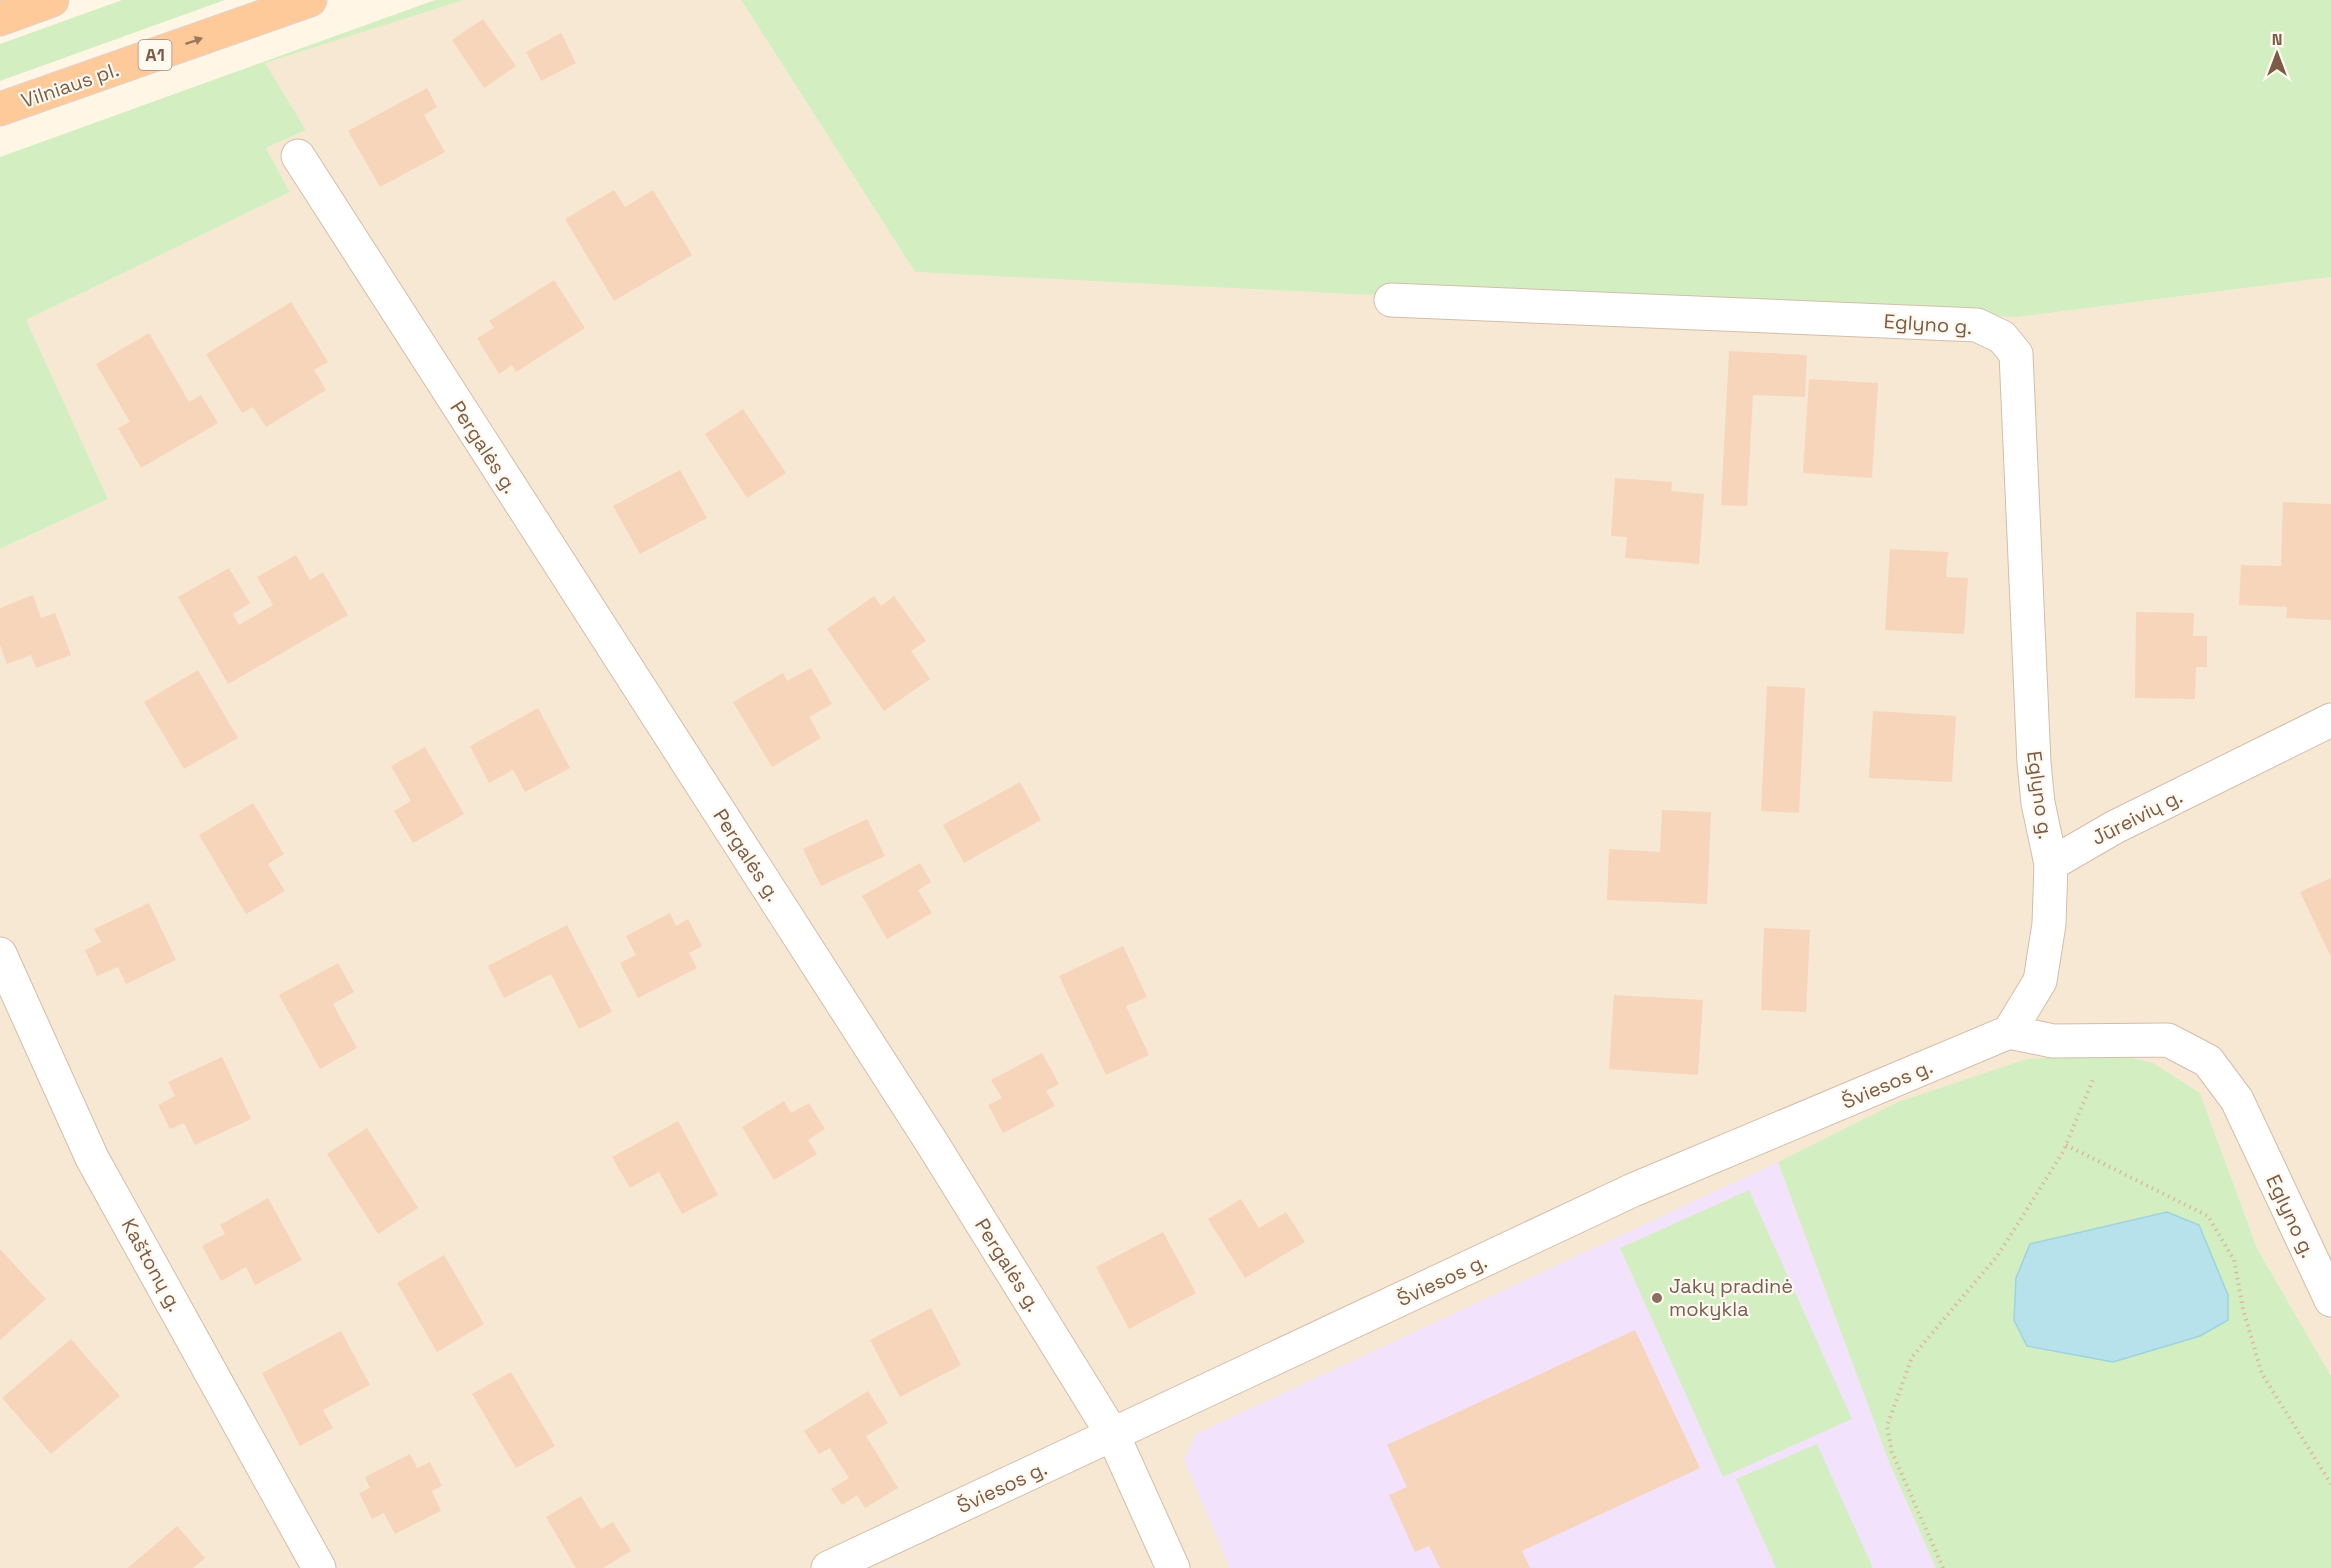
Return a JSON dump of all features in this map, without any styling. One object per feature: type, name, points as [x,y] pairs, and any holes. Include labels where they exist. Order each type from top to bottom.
[{"type":"highway","points":[[0,19],[52,0]]},
{"type":"highway","name":"Vilniaus pl.","points":[[0,109],[310,0]]},
{"type":"street","name":"Pergalės g.","points":[[298,156],[932,1143],[1113,1435],[1173,1568]]},
{"type":"street","name":"Eglyno g.","points":[[1391,300],[1977,325],[2002,337],[2016,354],[2034,763],[2038,803],[2051,864]]},
{"type":"street","name":"Jūreivių g.","points":[[2051,864],[2115,827],[2331,720]]},
{"type":"street","points":[[2009,1032],[2040,981],[2049,924],[2051,864]]},
{"type":"street","name":"Kaštonų g.","points":[[0,954],[92,1158],[319,1568]]},
{"type":"street","name":"Šviesos g.","points":[[828,1568],[1633,1190],[2009,1032]]},
{"type":"street","name":"Eglyno g.","points":[[2009,1032],[2053,1041],[2168,1040],[2208,1060],[2237,1100],[2331,1300]]},
{"type":"path","points":[[1944,1568],[1892,1452],[1887,1426],[1912,1357],[1998,1255],[2066,1145],[2110,1040]]},
{"type":"path","points":[[2066,1145],[2208,1216],[2234,1260],[2243,1310],[2262,1374],[2331,1484]]},
{"type":"shaded area","points":[[464,0],[741,0],[915,272],[2019,317],[2331,277],[2331,1376],[2257,1248],[2200,1093],[1778,1162],[1936,1568],[0,1568],[0,549],[108,499],[25,320],[290,192],[266,148],[306,130],[264,63]]},
{"type":"shaded area","name":"Jakų pradinė mokykla","points":[[1778,1162],[1890,1464],[1936,1568],[1230,1568],[1184,1460],[1196,1434]]},
{"type":"green space","points":[[122,0],[225,0],[0,81],[0,44]]},
{"type":"green space","points":[[435,0],[464,0],[265,63],[306,130],[266,148],[290,192],[26,320],[108,499],[0,549],[0,157]]},
{"type":"green space","points":[[741,0],[2331,0],[2331,277],[2019,317],[1374,295],[915,272]]},
{"type":"green space","points":[[2079,1056],[2128,1057],[2153,1063],[2200,1093],[2257,1248],[2331,1376],[2331,1568],[1936,1568],[1890,1464],[1778,1162],[1898,1102],[2027,1059]],"holes":[[[2014,1320],[2113,1362],[2028,1347]]]},
{"type":"green space","points":[[1749,1190],[1852,1419],[1723,1477],[1620,1248]]},
{"type":"green space","points":[[1817,1444],[1873,1568],[1776,1568],[1736,1479]]},
{"type":"water","points":[[2167,1212],[2199,1225],[2228,1295],[2228,1320],[2200,1336],[2113,1362],[2027,1346],[2014,1320],[2016,1278],[2030,1244]]},
{"type":"building","points":[[483,19],[516,66],[484,88],[452,40]]},
{"type":"building","points":[[561,33],[576,63],[541,81],[526,52]]},
{"type":"building","points":[[427,88],[437,107],[424,115],[445,152],[380,187],[348,131]]},
{"type":"building","points":[[614,190],[625,207],[653,190],[692,255],[614,301],[565,219]]},
{"type":"building","points":[[554,280],[585,328],[516,372],[512,365],[499,374],[477,338],[494,328],[489,321]]},
{"type":"building","points":[[291,302],[328,362],[314,370],[326,390],[266,427],[253,407],[242,413],[206,354]]},
{"type":"building","points":[[149,333],[189,402],[201,395],[218,423],[141,468],[118,428],[130,422],[96,364]]},
{"type":"building","points":[[1729,351],[1807,355],[1805,397],[1753,395],[1747,506],[1721,505]]},
{"type":"building","points":[[1809,379],[1878,383],[1872,478],[1803,473]]},
{"type":"building","points":[[743,409],[786,473],[747,498],[705,434]]},
{"type":"building","points":[[680,470],[707,518],[640,554],[613,506]]},
{"type":"building","points":[[1615,478],[1672,482],[1671,491],[1704,494],[1699,564],[1625,558],[1627,537],[1611,536]]},
{"type":"building","points":[[2283,502],[2331,504],[2331,620],[2286,618],[2287,607],[2239,605],[2241,565],[2281,566]]},
{"type":"building","points":[[1890,549],[1948,552],[1946,577],[1968,578],[1964,634],[1885,630]]},
{"type":"building","points":[[296,555],[310,580],[323,572],[348,615],[228,684],[178,597],[229,568],[250,603],[233,614],[239,625],[273,605],[257,577]]},
{"type":"building","points":[[33,595],[41,618],[55,613],[71,655],[36,668],[31,655],[7,664],[0,645],[0,608]]},
{"type":"building","points":[[874,596],[881,606],[894,596],[926,641],[911,651],[930,679],[884,711],[827,629]]},
{"type":"building","points":[[2136,612],[2194,613],[2193,636],[2207,636],[2207,667],[2196,667],[2195,699],[2135,698]]},
{"type":"building","points":[[811,668],[832,704],[809,717],[821,738],[772,767],[733,702],[783,673],[787,681]]},
{"type":"building","points":[[198,670],[238,738],[184,769],[144,702]]},
{"type":"building","points":[[1767,686],[1805,688],[1799,813],[1761,811]]},
{"type":"building","points":[[538,708],[570,768],[525,792],[513,770],[489,783],[470,746]]},
{"type":"building","points":[[1873,711],[1956,716],[1952,782],[1869,778]]},
{"type":"building","points":[[425,747],[464,814],[413,843],[394,811],[411,801],[391,766]]},
{"type":"building","points":[[1020,782],[1041,820],[964,863],[943,825]]},
{"type":"building","points":[[253,803],[284,854],[268,864],[285,891],[246,914],[199,835]]},
{"type":"building","points":[[1662,810],[1711,812],[1707,904],[1607,900],[1609,849],[1660,852]]},
{"type":"building","points":[[867,819],[885,856],[821,886],[803,849]]},
{"type":"building","points":[[920,863],[931,882],[918,890],[932,913],[887,939],[862,896]]},
{"type":"building","points":[[2331,878],[2331,957],[2300,892]]},
{"type":"building","points":[[149,903],[176,960],[126,984],[118,967],[97,976],[85,950],[101,942],[94,929]]},
{"type":"building","points":[[670,913],[676,926],[688,919],[702,946],[689,953],[697,968],[638,998],[620,963],[636,955],[626,936]]},
{"type":"building","points":[[567,925],[612,1012],[579,1029],[551,974],[504,998],[488,966]]},
{"type":"building","points":[[1764,928],[1810,930],[1806,1012],[1761,1010]]},
{"type":"building","points":[[1123,946],[1147,997],[1126,1006],[1149,1055],[1106,1075],[1059,976]]},
{"type":"building","points":[[338,963],[354,992],[333,1004],[357,1048],[320,1069],[279,995]]},
{"type":"building","points":[[1614,995],[1703,1000],[1698,1075],[1609,1069]]},
{"type":"building","points":[[1042,1053],[1059,1084],[1046,1091],[1055,1106],[1003,1133],[988,1105],[1002,1098],[991,1080]]},
{"type":"building","points":[[222,1057],[251,1119],[195,1145],[184,1123],[170,1129],[158,1105],[175,1096],[168,1082]]},
{"type":"building","points":[[784,1101],[791,1113],[809,1103],[825,1129],[808,1140],[817,1154],[774,1180],[742,1127]]},
{"type":"building","points":[[678,1121],[718,1195],[682,1214],[659,1172],[630,1188],[612,1157]]},
{"type":"building","points":[[367,1128],[418,1208],[378,1234],[327,1154]]},
{"type":"building","points":[[268,1198],[302,1260],[255,1285],[246,1267],[221,1281],[202,1246],[225,1234],[220,1225]]},
{"type":"building","points":[[1241,1199],[1259,1228],[1286,1212],[1305,1242],[1245,1278],[1208,1219]]},
{"type":"building","points":[[1163,1232],[1196,1293],[1129,1329],[1096,1267]]},
{"type":"building","points":[[0,1249],[46,1299],[0,1340]]},
{"type":"building","points":[[444,1255],[484,1324],[437,1352],[397,1283]]},
{"type":"building","points":[[931,1308],[961,1365],[900,1397],[870,1340]]},
{"type":"building","points":[[1635,1330],[1700,1468],[1522,1551],[1530,1568],[1440,1568],[1429,1546],[1415,1552],[1389,1495],[1407,1487],[1387,1445]]},
{"type":"building","points":[[341,1331],[370,1385],[323,1410],[333,1428],[300,1446],[262,1373]]},
{"type":"building","points":[[71,1339],[120,1396],[51,1454],[2,1398]]},
{"type":"building","points":[[511,1372],[555,1446],[516,1468],[472,1394]]},
{"type":"building","points":[[868,1391],[888,1423],[866,1436],[898,1488],[865,1508],[857,1495],[842,1505],[831,1489],[849,1478],[830,1448],[819,1454],[804,1431]]},
{"type":"building","points":[[410,1454],[417,1468],[430,1462],[442,1486],[432,1491],[441,1511],[395,1534],[384,1513],[372,1519],[359,1493],[370,1488],[365,1477]]},
{"type":"building","points":[[581,1496],[601,1529],[613,1522],[631,1551],[603,1568],[576,1568],[546,1517]]},
{"type":"building","points":[[177,1526],[205,1558],[193,1568],[128,1568]]},
{"type":"place","name":"Jakų pradinė mokykla","points":[[1657,1298]]}]
